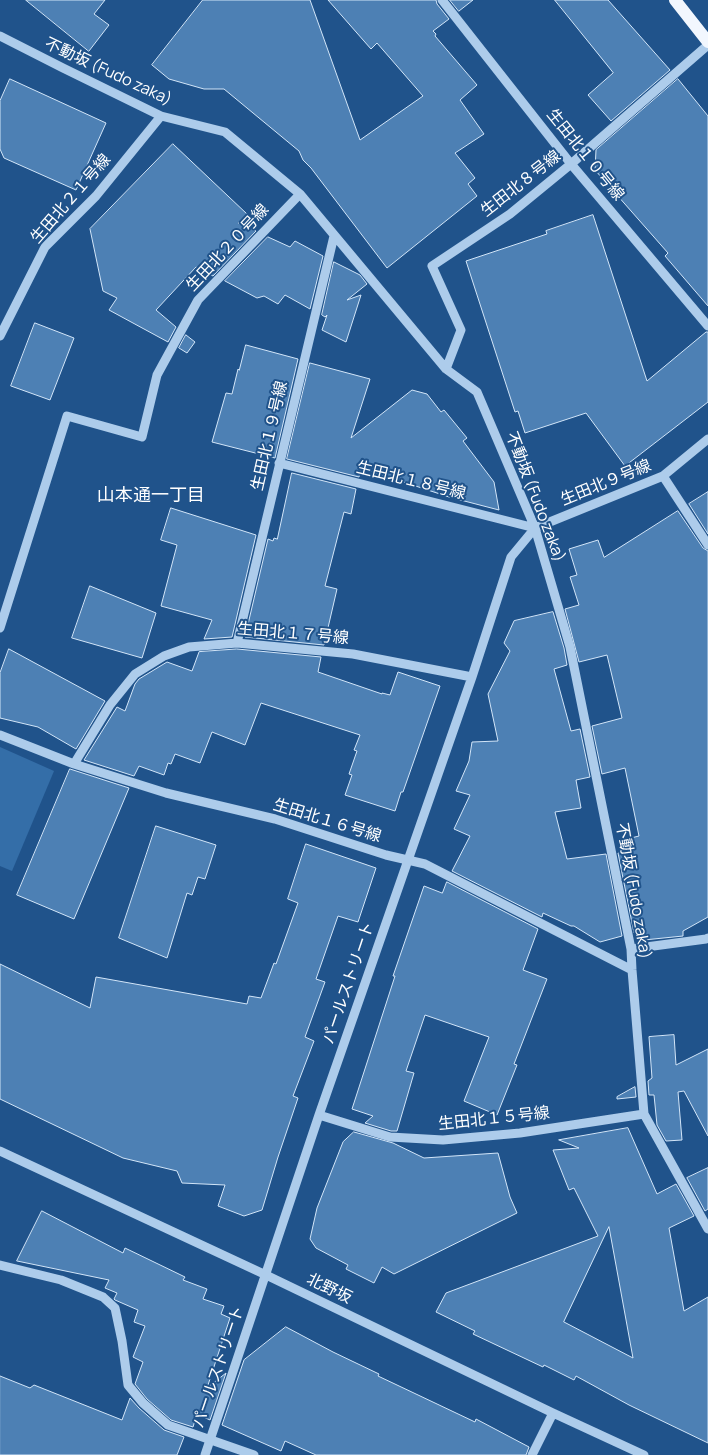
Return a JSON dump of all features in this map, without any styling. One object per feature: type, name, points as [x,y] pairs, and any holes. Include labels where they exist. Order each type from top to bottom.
[{"type":"main road","points":[[675,0],[708,44]]},
{"type":"street","name":"生田北１０号線","points":[[442,0],[571,164],[708,326]]},
{"type":"street","name":"不動坂 (Fudo zaka)","points":[[0,36],[161,116],[224,132],[300,194],[446,369],[477,392],[534,528],[570,647],[631,949],[644,1114],[708,1229]]},
{"type":"street","name":"生田北８号線","points":[[446,369],[461,330],[432,266],[510,214],[571,164],[708,44]]},
{"type":"street","name":"生田北２１号線","points":[[0,336],[46,247],[96,196],[161,116]]},
{"type":"street","name":"生田北２０号線","points":[[0,628],[67,416],[142,437],[157,375],[198,300],[300,194]]},
{"type":"street","name":"生田北１９号線","points":[[237,643],[334,236]]},
{"type":"street","name":"生田北９号線","points":[[534,528],[663,476],[708,439]]},
{"type":"street","name":"生田北１８号線","points":[[279,463],[534,528]]},
{"type":"street","points":[[663,476],[708,545]]},
{"type":"street","name":"パールストリート","points":[[205,1455],[319,1115],[472,677],[511,557],[534,528]]},
{"type":"street","name":"生田北１７号線","points":[[74,764],[110,705],[135,674],[164,656],[189,647],[237,643],[352,654],[472,677]]},
{"type":"street","name":"生田北１６号線","points":[[0,735],[74,764],[166,793],[275,819],[386,855],[425,864],[632,970]]},
{"type":"street","points":[[631,949],[708,938]]},
{"type":"street","name":"生田北１５号線","points":[[319,1115],[390,1137],[443,1140],[520,1133],[644,1114]]},
{"type":"street","name":"北野坂","points":[[0,1150],[644,1455]]},
{"type":"street","points":[[0,1265],[61,1280],[104,1297],[115,1308],[128,1385],[143,1403],[168,1425],[254,1455]]},
{"type":"street","points":[[532,1455],[553,1413]]},
{"type":"shaded area","points":[[0,747],[54,771],[12,871],[0,866]]},
{"type":"building","points":[[26,0],[105,0],[94,14],[109,25],[89,51]]},
{"type":"building","points":[[203,0],[310,0],[360,140],[423,96],[377,43],[371,49],[328,0],[436,0],[449,19],[433,31],[436,34],[435,36],[477,85],[460,100],[484,134],[455,153],[475,178],[468,184],[477,196],[387,268],[303,160],[299,151],[224,89],[204,89],[169,79],[152,65]]},
{"type":"building","points":[[450,0],[473,0],[459,11]]},
{"type":"building","points":[[555,0],[608,0],[670,70],[611,121],[588,95],[613,73]]},
{"type":"building","points":[[10,79],[106,123],[76,190],[4,158],[0,149],[0,101]]},
{"type":"building","points":[[678,79],[708,116],[708,306],[665,256],[668,253],[595,170],[596,150]]},
{"type":"building","points":[[173,144],[247,214],[238,223],[256,231],[213,276],[196,267],[156,310],[176,327],[168,342],[109,310],[117,298],[103,291],[90,229]]},
{"type":"building","points":[[593,215],[647,381],[708,332],[708,402],[625,466],[586,413],[525,433],[518,411],[515,412],[466,261],[547,234],[546,231]]},
{"type":"building","points":[[268,237],[290,247],[295,241],[323,256],[310,309],[285,295],[278,304],[264,296],[257,298],[225,281]]},
{"type":"building","points":[[334,262],[360,275],[367,284],[347,300],[361,295],[346,342],[322,330],[327,315],[325,317],[322,315]]},
{"type":"building","points":[[35,323],[74,338],[50,400],[11,386]]},
{"type":"building","points":[[186,335],[195,342],[187,353],[179,348]]},
{"type":"building","points":[[246,345],[298,359],[275,458],[212,442],[226,393],[232,394]]},
{"type":"building","points":[[310,363],[370,379],[351,438],[412,390],[427,394],[441,412],[444,410],[467,438],[463,441],[494,482],[499,510],[449,497],[361,468],[359,477],[287,459]]},
{"type":"building","points":[[292,473],[356,489],[351,514],[344,512],[325,586],[337,589],[324,645],[245,637],[268,539],[273,541],[274,538],[277,539]]},
{"type":"building","points":[[708,492],[708,534],[689,504]]},
{"type":"building","points":[[171,508],[256,535],[232,637],[204,639],[212,620],[161,606],[177,545],[161,540]]},
{"type":"building","points":[[678,511],[703,548],[708,551],[708,917],[683,931],[683,936],[644,940],[643,931],[634,933],[618,853],[633,851],[631,838],[639,836],[625,768],[602,774],[592,726],[622,718],[607,655],[579,662],[565,609],[579,605],[570,577],[577,575],[569,549],[598,540],[604,557]]},
{"type":"building","points":[[90,586],[156,613],[142,658],[72,638]]},
{"type":"building","points":[[553,612],[567,665],[554,669],[571,731],[580,729],[590,777],[576,780],[581,808],[555,812],[567,859],[606,854],[622,936],[600,942],[574,926],[543,913],[542,917],[452,871],[470,836],[454,829],[470,795],[456,791],[469,761],[472,742],[498,741],[488,694],[510,651],[504,643],[514,621]]},
{"type":"building","points":[[9,649],[105,701],[76,749],[38,727],[0,718],[0,673]]},
{"type":"building","points":[[237,649],[321,657],[318,672],[382,694],[390,695],[398,672],[440,686],[395,811],[345,795],[352,775],[349,774],[357,751],[354,750],[360,735],[261,703],[245,745],[212,732],[200,763],[175,754],[171,764],[168,763],[164,775],[139,766],[134,776],[84,760],[117,707],[125,711],[135,684],[139,679],[167,662],[192,671],[199,652]]},
{"type":"building","points":[[70,769],[129,788],[74,919],[17,895]]},
{"type":"building","points":[[156,826],[216,845],[205,879],[198,877],[192,895],[187,893],[167,958],[119,938]]},
{"type":"building","points":[[306,844],[376,868],[358,922],[338,916],[316,979],[325,982],[305,1037],[314,1041],[293,1096],[298,1098],[262,1210],[244,1216],[218,1206],[225,1185],[182,1183],[177,1171],[123,1158],[0,1099],[0,964],[90,1008],[96,977],[247,1004],[249,996],[261,998],[274,963],[276,964],[298,903],[288,899]]},
{"type":"building","points":[[447,882],[538,929],[523,970],[547,979],[514,1064],[517,1065],[497,1115],[464,1101],[489,1037],[425,1015],[406,1071],[414,1073],[397,1131],[391,1131],[365,1123],[373,1116],[352,1109],[395,976],[393,976],[424,886],[442,893]]},
{"type":"building","points":[[674,1035],[676,1065],[708,1049],[708,1136],[684,1091],[678,1092],[682,1140],[666,1141],[657,1125],[654,1095],[649,1095],[648,1081],[652,1078],[649,1037]]},
{"type":"building","points":[[635,1087],[636,1097],[617,1099],[617,1097]]},
{"type":"building","points":[[628,1128],[657,1194],[676,1184],[694,1216],[669,1228],[684,1311],[708,1297],[708,1443],[629,1405],[576,1376],[574,1380],[473,1334],[475,1331],[436,1312],[446,1293],[598,1236],[574,1188],[569,1190],[553,1150],[579,1148],[559,1140]],"holes":[[[609,1227],[633,1358],[564,1322]]]},
{"type":"building","points":[[354,1132],[393,1143],[424,1158],[498,1153],[510,1197],[517,1213],[394,1274],[382,1267],[374,1283],[346,1269],[348,1265],[316,1248],[310,1239],[317,1208],[343,1142]]},
{"type":"building","points":[[708,1168],[708,1209],[705,1211],[687,1178]]},
{"type":"building","points":[[42,1211],[123,1253],[125,1248],[185,1277],[183,1280],[207,1289],[203,1299],[224,1306],[221,1314],[230,1318],[207,1388],[226,1373],[210,1420],[197,1414],[193,1427],[171,1420],[147,1399],[135,1384],[143,1362],[133,1357],[145,1326],[134,1322],[138,1310],[115,1300],[117,1293],[105,1288],[109,1280],[17,1261]]},
{"type":"building","points":[[286,1327],[379,1374],[378,1376],[475,1422],[476,1419],[529,1447],[526,1455],[316,1455],[285,1441],[281,1451],[222,1425],[244,1360]]},
{"type":"building","points":[[0,1376],[30,1388],[34,1385],[122,1420],[130,1398],[164,1430],[184,1437],[177,1455],[0,1455]]},
{"type":"district","name":"山本通一丁目","points":[[151,496]]}]
